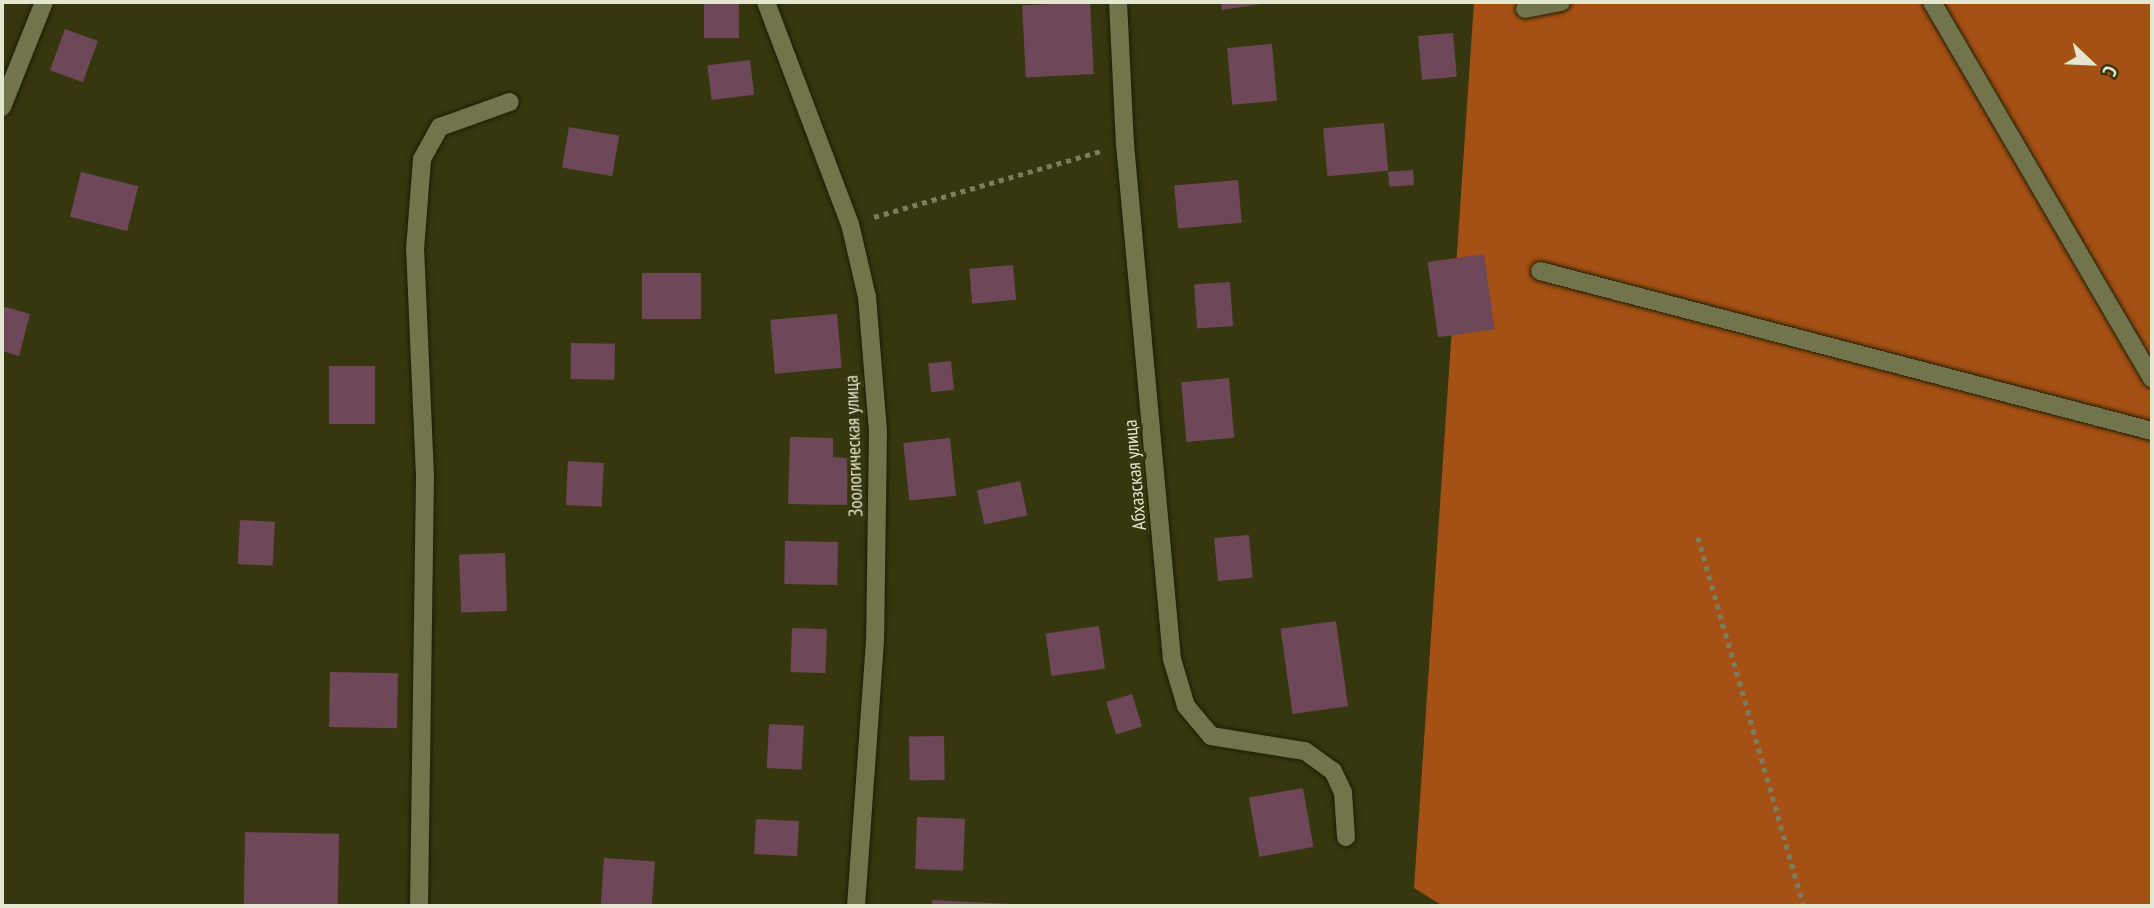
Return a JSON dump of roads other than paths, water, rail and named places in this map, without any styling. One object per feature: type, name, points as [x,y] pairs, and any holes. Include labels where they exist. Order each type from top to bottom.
[{"type":"street","points":[[2,107],[44,2]]},
{"type":"street","name":"Зоологическая улица","points":[[766,2],[850,223],[867,297],[878,431],[875,641],[856,906]]},
{"type":"street","name":"Абхазская улица","points":[[1118,2],[1125,144],[1171,659],[1186,706],[1211,736],[1305,751],[1333,771],[1343,792],[1346,837]]},
{"type":"street","points":[[1525,9],[1561,2]]},
{"type":"street","points":[[1932,2],[2152,378]]},
{"type":"street","points":[[419,906],[425,476],[415,250],[422,159],[440,127],[510,102]]},
{"type":"street","points":[[1540,271],[2152,431]]}]
